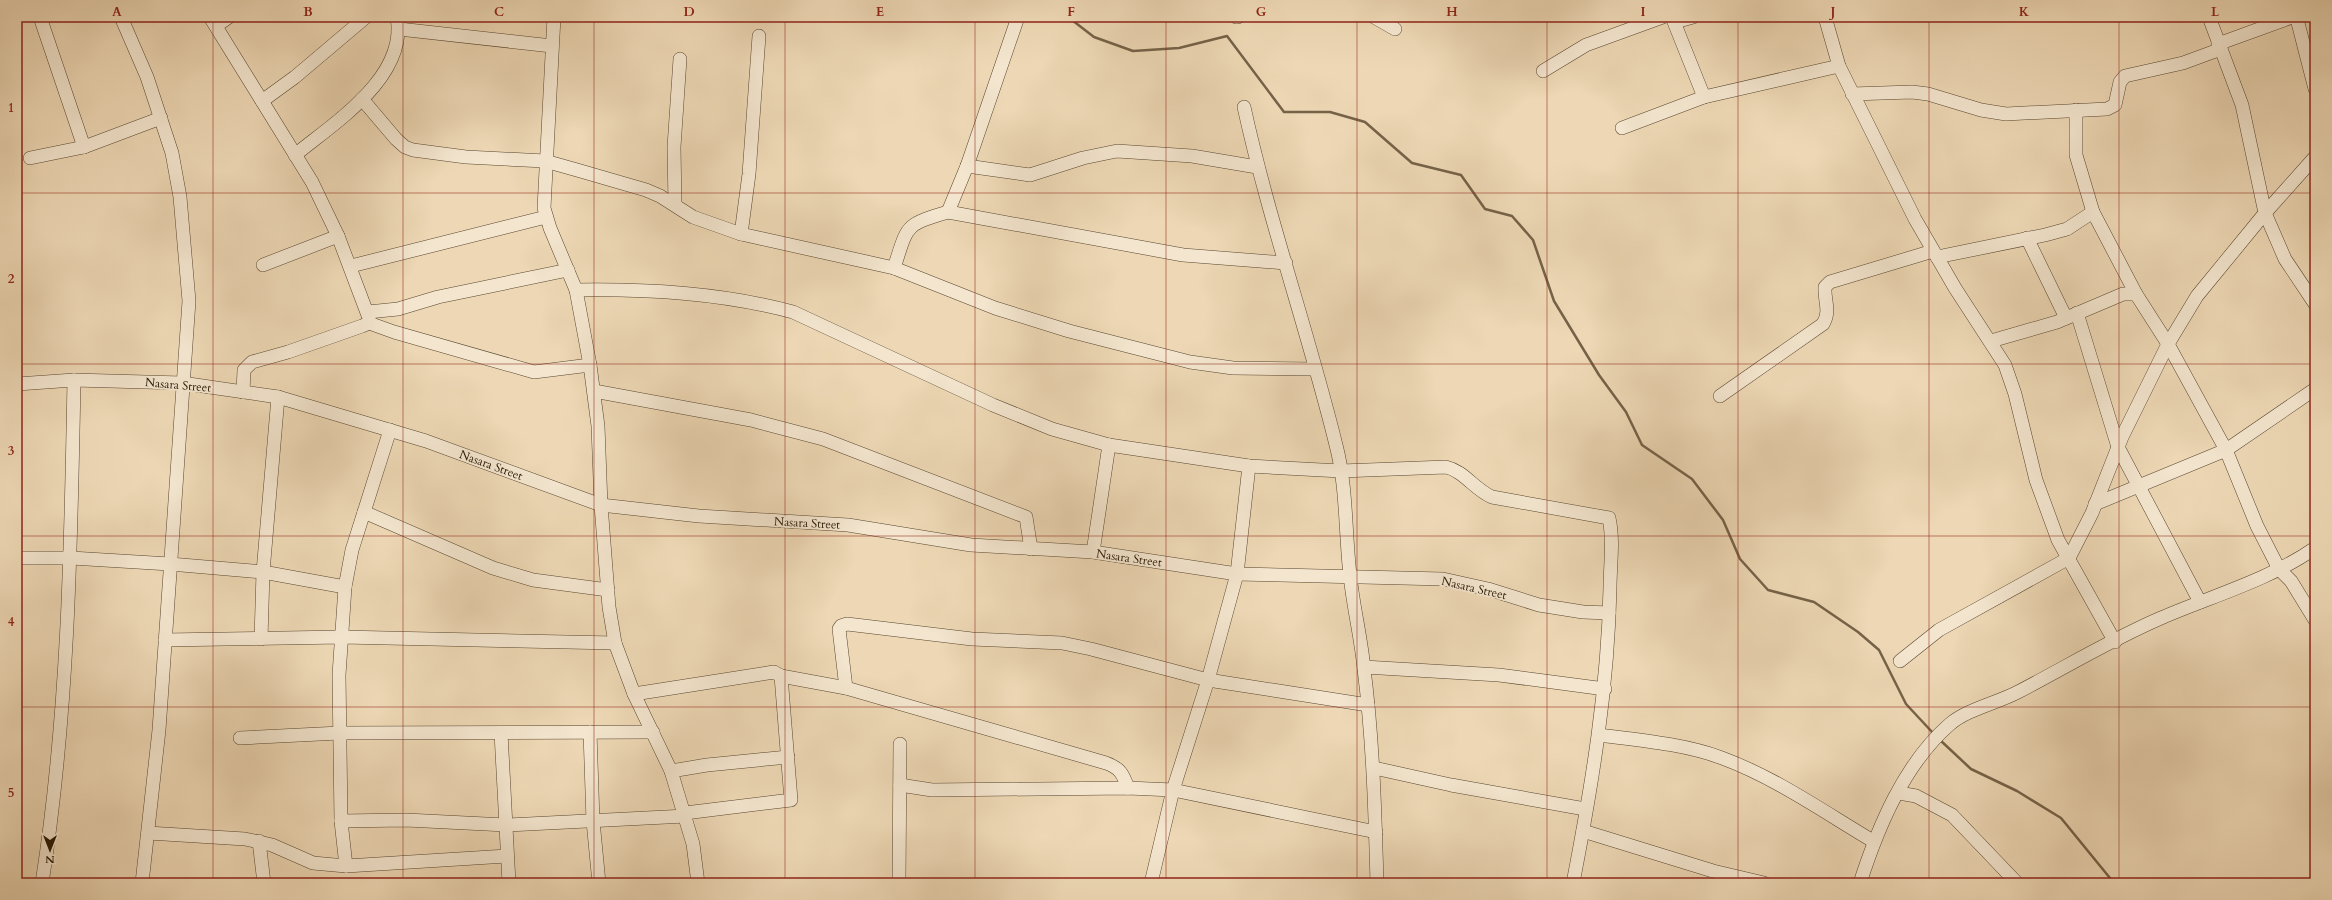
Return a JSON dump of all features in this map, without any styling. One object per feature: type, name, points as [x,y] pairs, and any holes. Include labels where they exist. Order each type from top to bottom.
[{"type":"street","points":[[40,17],[84,147]]},
{"type":"street","points":[[121,17],[147,77],[172,153],[180,197],[188,293],[159,730],[142,883]]},
{"type":"street","points":[[229,17],[213,22],[312,182],[351,266],[368,317],[394,332],[534,372],[590,365]]},
{"type":"street","points":[[262,101],[295,77],[366,17]]},
{"type":"street","points":[[554,17],[545,161],[546,217],[576,290],[590,365],[598,426],[601,505],[608,590],[615,643],[634,694],[671,771],[693,844],[698,883]]},
{"type":"street","points":[[948,212],[967,166],[1018,17]]},
{"type":"street","points":[[1374,17],[1396,29]]},
{"type":"street","points":[[1543,71],[1586,45],[1670,19],[1692,17]]},
{"type":"street","points":[[1825,17],[1839,66],[1852,94],[1935,254],[1991,341],[2004,365],[2015,394],[2036,480],[2058,540],[2116,642]]},
{"type":"street","points":[[2209,17],[2242,105],[2265,213],[2285,259],[2315,304]]},
{"type":"street","points":[[1852,94],[1920,93],[1981,110],[2006,114],[2113,108],[2120,82],[2129,75],[2183,62],[2292,17],[2297,19],[2315,88]]},
{"type":"street","points":[[1670,19],[1704,97]]},
{"type":"street","points":[[295,155],[362,99],[382,76],[395,53],[398,23],[552,46]]},
{"type":"street","points":[[741,234],[749,174],[760,36]]},
{"type":"street","points":[[675,205],[674,147],[680,59]]},
{"type":"street","points":[[1622,128],[1704,97],[1839,66]]},
{"type":"street","points":[[362,99],[396,139],[405,147],[413,150],[466,157],[545,161],[646,190],[675,205],[693,217],[741,234],[894,268],[995,308],[1069,331],[1190,362],[1233,368],[1315,369]]},
{"type":"street","points":[[1244,108],[1257,167],[1286,263],[1337,446],[1341,471],[1350,577],[1364,667],[1374,768],[1377,883]]},
{"type":"street","points":[[2076,110],[2076,155],[2093,212],[2136,294],[2168,344],[2226,450],[2257,526],[2279,569],[2291,581],[2315,620]]},
{"type":"street","points":[[30,158],[84,147],[161,118]]},
{"type":"street","points":[[967,166],[1030,175],[1083,158],[1117,151],[1192,156],[1257,167]]},
{"type":"street","points":[[1900,661],[1938,630],[2069,558],[2096,504],[2118,447],[2168,344],[2197,296],[2265,213],[2315,157]]},
{"type":"street","points":[[894,268],[907,230],[923,219],[948,212],[1183,255],[1286,263]]},
{"type":"street","points":[[1720,396],[1823,324],[1828,311],[1824,297],[1825,287],[1830,282],[1935,254],[2027,238],[2067,229],[2093,212]]},
{"type":"street","points":[[351,266],[546,217]]},
{"type":"street","points":[[263,265],[338,236]]},
{"type":"street","points":[[2027,238],[2072,316],[2118,447],[2138,488],[2200,602]]},
{"type":"street","points":[[243,392],[244,370],[252,362],[288,352],[368,317],[438,297],[568,270]]},
{"type":"street","points":[[576,290],[673,292],[761,304],[793,312],[993,406],[1052,429],[1109,445],[1249,466],[1341,471],[1446,467],[1455,469],[1482,493],[1492,497],[1609,518],[1609,613],[1605,688],[1599,736],[1573,883]]},
{"type":"street","points":[[1991,341],[2072,316],[2123,294],[2136,294]]},
{"type":"street","points":[[42,883],[51,820],[71,558],[74,380]]},
{"type":"street","name":"Nasara Street","points":[[17,384],[74,380],[182,383],[278,397],[390,430],[601,505],[707,517],[848,525],[971,545],[1093,552],[1238,574],[1443,580],[1488,589],[1540,605],[1583,612],[1609,613]]},
{"type":"street","points":[[2096,504],[2138,488],[2226,450],[2315,389]]},
{"type":"street","points":[[594,391],[743,419],[824,439],[1026,517],[1031,549]]},
{"type":"street","points":[[261,639],[263,572],[278,397]]},
{"type":"street","points":[[346,866],[341,821],[339,675],[345,587],[352,550],[390,430]]},
{"type":"street","points":[[1093,552],[1109,445]]},
{"type":"street","points":[[1151,883],[1173,790],[1208,680],[1238,574],[1249,466]]},
{"type":"street","points":[[364,512],[493,568],[533,580],[608,590]]},
{"type":"street","points":[[1860,883],[1874,841],[1907,776],[1935,739],[1952,723],[2116,642],[2151,623],[2279,569],[2315,548]]},
{"type":"street","points":[[17,558],[71,558],[170,564],[263,572],[345,587]]},
{"type":"street","points":[[846,688],[839,630],[841,626],[847,624],[972,639],[1062,643],[1091,648],[1208,680],[1368,705]]},
{"type":"street","points":[[165,640],[342,637],[615,643]]},
{"type":"street","points":[[1364,667],[1499,675],[1605,688]]},
{"type":"street","points":[[634,694],[774,672],[781,676],[846,688],[1116,766],[1122,771],[1128,788]]},
{"type":"street","points":[[341,821],[406,820],[506,825],[593,821],[685,814],[789,802],[791,798],[781,676]]},
{"type":"street","points":[[590,732],[593,821],[599,883]]},
{"type":"street","points":[[240,738],[340,733],[653,732]]},
{"type":"street","points":[[500,733],[509,883]]},
{"type":"street","points":[[1599,736],[1641,740],[1720,757],[1759,773],[1874,841]]},
{"type":"street","points":[[899,883],[900,744]]},
{"type":"street","points":[[671,771],[707,764],[788,757]]},
{"type":"street","points":[[1374,768],[1450,785],[1585,809]]},
{"type":"street","points":[[900,785],[932,790],[1128,788],[1173,790],[1376,832]]},
{"type":"street","points":[[1899,793],[1916,796],[1952,815],[2017,883]]},
{"type":"street","points":[[1583,831],[1706,869],[1764,883]]},
{"type":"street","points":[[148,833],[259,841],[272,845],[312,863],[346,866],[507,856]]},
{"type":"street","points":[[259,841],[264,883]]},
{"type":"waterway","points":[[1068,17],[1094,37],[1133,51],[1179,48],[1227,36],[1284,112],[1330,112],[1365,122],[1412,163],[1461,175],[1485,209],[1512,216],[1533,240],[1554,301],[1599,375],[1626,412],[1642,445],[1692,479],[1723,520],[1740,559],[1768,590],[1814,602],[1858,632],[1879,650],[1906,704],[1933,733]]},
{"type":"waterway","points":[[1940,740],[1971,769],[2017,791],[2061,818],[2114,883]]}]
